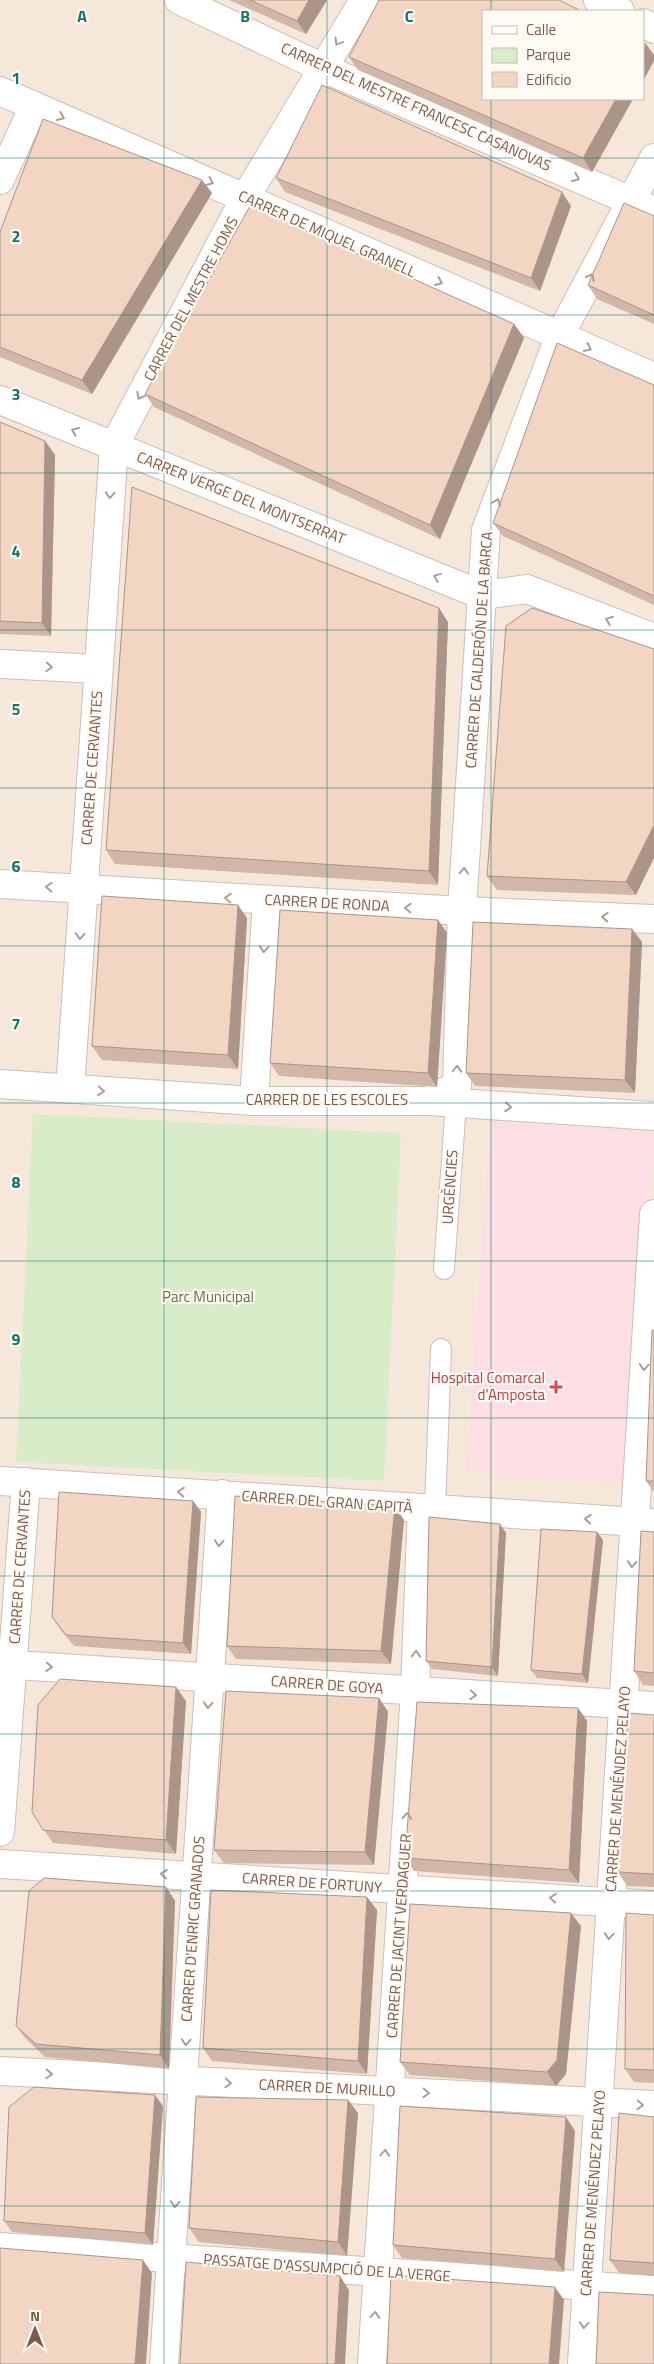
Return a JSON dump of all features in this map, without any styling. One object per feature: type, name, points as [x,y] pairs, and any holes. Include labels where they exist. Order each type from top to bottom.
[{"type":"street","name":"CARRER DEL MESTRE FRANCESC CASANOVAS","points":[[179,0],[322,68],[642,206]]},
{"type":"street","name":"CARRER DEL MESTRE HOMS","points":[[114,446],[244,198],[364,0]]},
{"type":"street","points":[[598,0],[618,10]]},
{"type":"street","name":"CARRER DE MIQUEL GRANELL","points":[[0,91],[654,376]]},
{"type":"street","points":[[0,180],[34,106]]},
{"type":"street","name":"CARRER DE CALDERÓN DE LA BARCA","points":[[428,1101],[457,1085],[462,911],[486,530],[560,335],[642,206],[654,158]]},
{"type":"street","name":"CARRER VERGE DEL MONTSERRAT","points":[[0,400],[482,595]]},
{"type":"street","name":"CARRER DE CERVANTES","points":[[70,1089],[114,446]]},
{"type":"street","points":[[482,595],[527,589],[654,638]]},
{"type":"street","points":[[0,664],[98,669]]},
{"type":"street","name":"CARRER DE RONDA","points":[[0,884],[462,911],[654,919]]},
{"type":"street","points":[[254,1101],[268,900]]},
{"type":"street","name":"CARRER DE LES ESCOLES","points":[[0,1084],[254,1101],[428,1101],[654,1116]]},
{"type":"street","name":"CARRER DE MENÉNDEZ PELAYO","points":[[582,2364],[623,1704],[644,1522],[654,1214]]},
{"type":"street","name":"CARRER DE CERVANTES","points":[[0,1832],[13,1481]]},
{"type":"street","name":"CARRER DEL GRAN CAPITÀ","points":[[13,1481],[644,1522]]},
{"type":"street","name":"CARRER D'ENRIC GRANADOS","points":[[164,2364],[222,1494]]},
{"type":"street","name":"CARRER DE JACINT VERDAGUER","points":[[372,2364],[428,1509]]},
{"type":"street","name":"CARRER DE GOYA","points":[[6,1664],[654,1706]]},
{"type":"street","name":"CARRER DE FORTUNY","points":[[0,1864],[654,1905]]},
{"type":"street","name":"CARRER DE MURILLO","points":[[0,2071],[654,2105]]},
{"type":"street","name":"PASSATGE D'ASSUMPCIÓ DE LA VERGE","points":[[0,2247],[654,2290]]},
{"type":"lane","name":"URGÈNCIES","points":[[444,1269],[456,1104]]},
{"type":"lane","points":[[428,1509],[441,1349]]},
{"type":"shaded area","points":[[0,0],[654,0],[654,2364],[0,2364]]},
{"type":"shaded area","name":"Hospital Comarcal d'Amposta","points":[[490,1121],[654,1132],[636,1485],[466,1472]]},
{"type":"green space","name":"Parc Municipal","points":[[33,1114],[401,1133],[384,1481],[16,1462]]},
{"type":"building","points":[[250,0],[309,0],[297,21]]},
{"type":"building","points":[[379,0],[559,0],[579,10],[482,10],[482,100],[615,100],[583,158],[349,57]]},
{"type":"building","points":[[322,85],[562,192],[531,278],[276,178]]},
{"type":"building","points":[[43,119],[202,180],[82,380],[0,347],[0,232]]},
{"type":"building","points":[[624,203],[654,216],[654,315],[588,285]]},
{"type":"building","points":[[250,206],[514,324],[430,525],[145,394]]},
{"type":"building","points":[[557,343],[654,385],[654,596],[493,523]]},
{"type":"building","points":[[0,422],[45,441],[42,623],[0,621]]},
{"type":"building","points":[[132,487],[439,608],[429,871],[106,850]]},
{"type":"building","points":[[532,608],[654,649],[654,825],[626,882],[487,876],[506,626]]},
{"type":"building","points":[[102,896],[238,905],[228,1055],[92,1046]]},
{"type":"building","points":[[280,910],[438,920],[428,1073],[270,1063]]},
{"type":"building","points":[[473,922],[632,929],[625,1080],[466,1073]]},
{"type":"building","points":[[652,1330],[654,1330],[654,1481],[646,1481]]},
{"type":"building","points":[[59,1492],[193,1501],[183,1643],[66,1635],[52,1617]]},
{"type":"building","points":[[235,1496],[395,1506],[381,1651],[227,1646]]},
{"type":"building","points":[[429,1517],[500,1524],[492,1667],[426,1661]]},
{"type":"building","points":[[541,1529],[597,1532],[582,1674],[531,1670]]},
{"type":"building","points":[[641,1531],[654,1532],[654,1673],[634,1671]]},
{"type":"building","points":[[60,1679],[176,1687],[166,1840],[43,1830],[32,1812],[38,1705]]},
{"type":"building","points":[[226,1691],[379,1698],[365,1852],[214,1850]]},
{"type":"building","points":[[417,1702],[578,1708],[569,1870],[405,1858]]},
{"type":"building","points":[[628,1713],[654,1715],[654,1874],[618,1872]]},
{"type":"building","points":[[44,1878],[166,1887],[160,2055],[36,2044],[16,2026],[29,1891]]},
{"type":"building","points":[[211,1890],[367,1897],[358,2061],[203,2048]]},
{"type":"building","points":[[410,1904],[571,1913],[557,2060],[547,2072],[400,2062]]},
{"type":"building","points":[[626,1913],[654,1915],[654,2070],[625,2069]]},
{"type":"building","points":[[34,2087],[155,2095],[145,2233],[4,2221],[9,2107]]},
{"type":"building","points":[[196,2097],[348,2100],[338,2242],[189,2228]]},
{"type":"building","points":[[400,2106],[566,2117],[555,2259],[393,2245]]},
{"type":"building","points":[[619,2113],[654,2117],[654,2263],[610,2260]]},
{"type":"building","points":[[0,2248],[143,2260],[135,2364],[0,2364]]},
{"type":"building","points":[[186,2262],[340,2276],[335,2364],[180,2364]]},
{"type":"building","points":[[391,2275],[555,2287],[549,2364],[387,2364]]},
{"type":"building","points":[[599,2292],[654,2295],[654,2364],[596,2364]]},
{"type":"place","name":"Hospital Comarcal d'Amposta","points":[[556,1387]]}]
